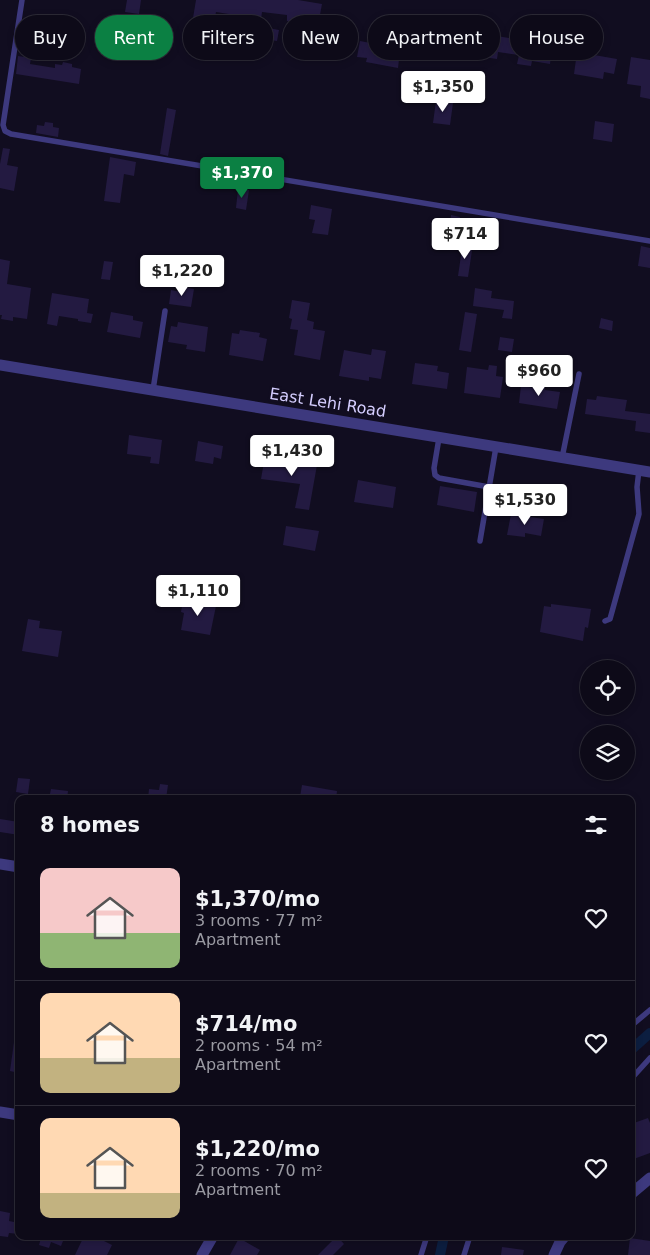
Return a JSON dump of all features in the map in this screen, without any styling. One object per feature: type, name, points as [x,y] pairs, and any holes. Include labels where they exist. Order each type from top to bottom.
[{"type":"street","name":"East Lehi Road","points":[[0,364],[645,471]]},
{"type":"street","points":[[0,864],[15,866]]},
{"type":"street","points":[[0,1112],[15,1114]]},
{"type":"street","points":[[635,1191],[650,1178]]},
{"type":"street","points":[[202,1255],[211,1240]]},
{"type":"street","points":[[554,1255],[562,1240]]},
{"type":"lane","points":[[22,0],[4,125],[5,131],[11,134],[650,241]]},
{"type":"lane","points":[[154,390],[165,311]]},
{"type":"lane","points":[[562,458],[579,374]]},
{"type":"lane","points":[[439,438],[434,468],[435,476],[490,487]]},
{"type":"lane","points":[[480,541],[496,447]]},
{"type":"lane","points":[[604,621],[610,619],[639,514],[637,487],[645,471]]},
{"type":"lane","points":[[635,1023],[650,1010]]},
{"type":"lane","points":[[635,1075],[650,1058]]},
{"type":"lane","points":[[421,1255],[426,1240]]},
{"type":"lane","points":[[464,1255],[469,1240]]},
{"type":"building","points":[[127,0],[141,0],[139,14],[125,12]]},
{"type":"building","points":[[196,0],[298,0],[322,4],[320,15],[287,15],[262,12],[262,15],[235,15],[216,12],[215,15],[194,15]]},
{"type":"building","points":[[273,29],[279,30],[277,41],[273,40]]},
{"type":"building","points":[[510,36],[510,54],[500,52],[500,37],[509,38]]},
{"type":"building","points":[[360,41],[368,43],[368,60],[399,60],[398,68],[366,62],[367,58],[358,57]]},
{"type":"building","points":[[603,57],[617,59],[614,74],[604,72],[603,79],[574,74],[576,60],[603,60]]},
{"type":"building","points":[[631,57],[650,60],[650,99],[640,97],[641,86],[627,84]]},
{"type":"building","points":[[18,60],[31,60],[30,64],[55,68],[55,64],[62,65],[63,62],[81,69],[79,84],[16,74]]},
{"type":"building","points":[[518,60],[550,60],[550,64],[532,61],[531,66],[517,64]]},
{"type":"building","points":[[412,72],[425,74],[422,93],[408,91]]},
{"type":"building","points":[[436,101],[453,103],[450,125],[433,123]]},
{"type":"building","points":[[167,108],[176,110],[168,156],[160,154]]},
{"type":"building","points":[[595,121],[614,124],[612,142],[593,139]]},
{"type":"building","points":[[45,122],[53,123],[53,127],[59,128],[58,137],[36,133],[37,125],[44,126]]},
{"type":"building","points":[[3,148],[10,149],[7,165],[18,167],[14,191],[0,188],[0,164]]},
{"type":"building","points":[[110,157],[136,162],[134,176],[124,174],[120,203],[104,201]]},
{"type":"building","points":[[238,189],[249,190],[246,210],[236,208]]},
{"type":"building","points":[[311,205],[332,209],[328,235],[312,233],[315,220],[309,219]]},
{"type":"building","points":[[451,215],[460,217],[455,246],[447,245]]},
{"type":"building","points":[[463,242],[473,244],[468,277],[458,276]]},
{"type":"building","points":[[641,246],[650,248],[650,268],[638,266]]},
{"type":"building","points":[[0,259],[10,261],[7,284],[31,288],[27,319],[13,317],[13,321],[1,319]]},
{"type":"building","points":[[104,261],[113,262],[110,280],[101,279]]},
{"type":"building","points":[[183,287],[194,289],[191,307],[169,304],[171,290],[182,292]]},
{"type":"building","points":[[475,288],[492,291],[491,298],[514,301],[512,319],[502,318],[504,310],[473,306]]},
{"type":"building","points":[[52,293],[89,299],[87,313],[93,314],[91,323],[59,316],[57,326],[47,324]]},
{"type":"building","points":[[292,300],[310,303],[307,320],[314,322],[313,329],[325,331],[320,360],[294,355],[298,330],[290,329],[292,319],[289,318]]},
{"type":"building","points":[[111,312],[133,316],[133,320],[143,322],[140,338],[107,332]]},
{"type":"building","points":[[465,312],[477,314],[471,352],[459,350]]},
{"type":"building","points":[[601,318],[613,321],[612,331],[599,328]]},
{"type":"building","points":[[178,322],[208,327],[205,352],[186,349],[187,345],[168,342],[171,326],[177,327]]},
{"type":"building","points":[[240,330],[260,333],[259,337],[267,339],[263,361],[229,355],[232,333],[239,334]]},
{"type":"building","points":[[500,337],[514,339],[512,352],[498,350]]},
{"type":"building","points":[[372,349],[386,351],[381,379],[369,377],[369,381],[339,376],[344,350],[371,355]]},
{"type":"building","points":[[415,363],[438,366],[437,371],[449,373],[447,389],[412,384]]},
{"type":"building","points":[[489,365],[497,366],[496,376],[503,377],[500,398],[464,393],[467,367],[488,370]]},
{"type":"building","points":[[536,385],[545,386],[545,390],[560,392],[557,409],[519,403],[521,386],[535,388]]},
{"type":"building","points":[[597,396],[627,400],[625,411],[650,414],[650,433],[635,431],[636,421],[585,414],[587,399],[596,400]]},
{"type":"building","points":[[129,435],[162,440],[159,464],[150,463],[151,457],[127,454]]},
{"type":"building","points":[[198,441],[223,446],[221,459],[214,457],[213,464],[195,461]]},
{"type":"building","points":[[265,456],[317,465],[309,510],[295,508],[300,484],[261,479]]},
{"type":"building","points":[[358,480],[396,487],[393,508],[354,502]]},
{"type":"building","points":[[440,486],[477,492],[474,512],[437,505]]},
{"type":"building","points":[[511,514],[544,519],[541,536],[525,533],[525,537],[507,535]]},
{"type":"building","points":[[286,526],[319,531],[315,551],[283,545]]},
{"type":"building","points":[[183,600],[216,606],[210,635],[181,630],[184,613],[181,612]]},
{"type":"building","points":[[551,604],[591,609],[588,628],[585,627],[583,641],[540,632],[544,606],[551,607]]},
{"type":"building","points":[[28,619],[40,621],[39,628],[62,631],[58,657],[22,651]]},
{"type":"building","points":[[18,778],[30,779],[28,794],[16,792]]},
{"type":"building","points":[[160,784],[168,785],[167,795],[148,795],[149,789],[159,790]]},
{"type":"building","points":[[302,785],[337,791],[336,795],[300,795]]},
{"type":"building","points":[[51,789],[68,791],[68,795],[50,795]]},
{"type":"building","points":[[0,819],[15,821],[15,834],[0,832]]},
{"type":"building","points":[[14,1042],[15,1042],[15,1072],[10,1071]]},
{"type":"building","points":[[648,1118],[650,1123],[650,1153],[635,1159],[635,1123]]},
{"type":"building","points":[[0,1211],[10,1213],[9,1221],[15,1222],[15,1234],[9,1233],[8,1237],[0,1236]]},
{"type":"building","points":[[635,1239],[650,1241],[650,1255],[628,1255],[630,1240]]},
{"type":"building","points":[[40,1240],[63,1240],[61,1246],[51,1242],[49,1248],[39,1245]]},
{"type":"building","points":[[82,1240],[102,1240],[112,1245],[107,1255],[75,1255]]},
{"type":"building","points":[[238,1240],[242,1240],[260,1250],[257,1255],[230,1255]]},
{"type":"building","points":[[333,1240],[340,1240],[344,1244],[333,1255],[318,1255]]},
{"type":"building","points":[[502,1247],[524,1250],[523,1255],[501,1255]]},
{"type":"waterway","points":[[635,1046],[650,1033]]},
{"type":"waterway","points":[[440,1255],[443,1240]]}]
